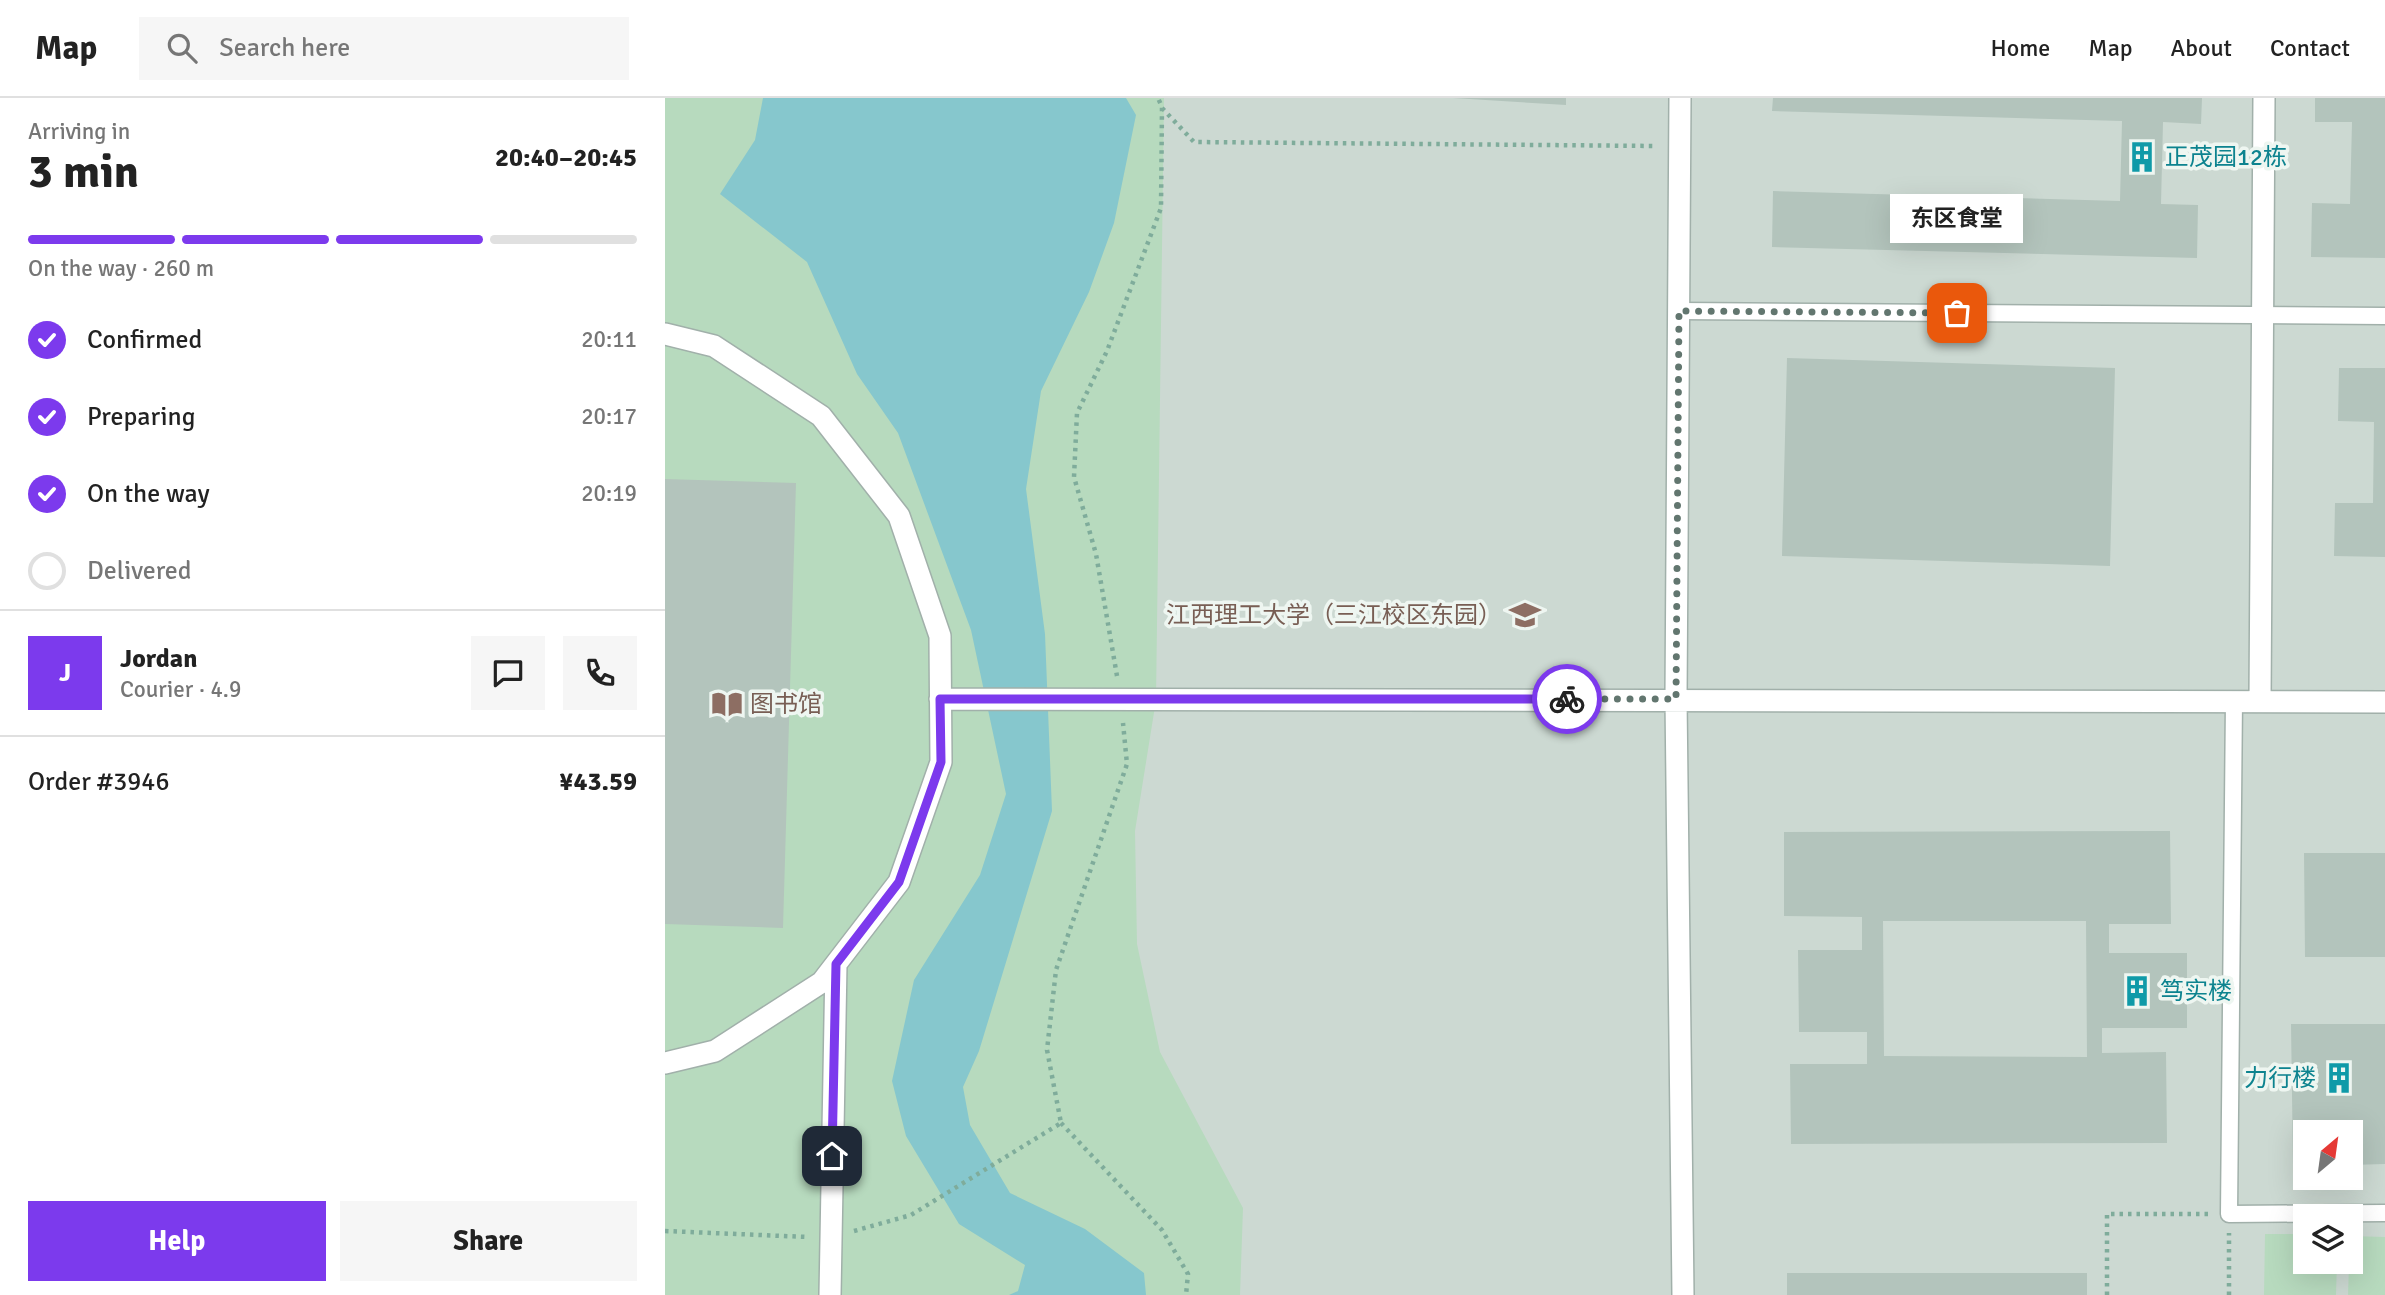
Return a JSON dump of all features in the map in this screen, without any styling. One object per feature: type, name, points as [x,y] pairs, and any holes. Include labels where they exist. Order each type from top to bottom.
[{"type":"street","points":[[1680,98],[1676,699],[1683,1295]]},
{"type":"street","points":[[2260,701],[2264,98]]},
{"type":"street","points":[[665,334],[714,346],[821,416],[899,516],[940,636],[941,762],[899,882],[822,982],[715,1051],[665,1063]]},
{"type":"street","points":[[940,699],[2385,702]]},
{"type":"street","points":[[830,1295],[836,964]]},
{"type":"lane","points":[[1679,311],[2385,316]]},
{"type":"lane","points":[[2234,700],[2229,1214],[2385,1213]]},
{"type":"path","points":[[1158,98],[1165,115],[1194,142],[1679,146]]},
{"type":"path","points":[[1162,107],[1161,208],[1107,351],[1077,413],[1074,477],[1096,554],[1122,701],[1127,765],[1056,970],[1047,1050],[1061,1123],[1162,1230],[1188,1274],[1186,1295]]},
{"type":"path","points":[[665,1231],[831,1238],[911,1215],[1061,1123]]},
{"type":"path","points":[[2107,1295],[2107,1214],[2229,1214],[2229,1295]]},
{"type":"shaded area","name":"江西理工大学（三江校区东园）","points":[[665,98],[2385,98],[2385,1295],[665,1295]]},
{"type":"green space","points":[[665,98],[1164,98],[1156,700],[1135,831],[1137,944],[1160,1052],[1243,1208],[1240,1295],[665,1295]]},
{"type":"green space","points":[[2265,1234],[2293,1234],[2293,1274],[2337,1274],[2336,1295],[2264,1295]]},
{"type":"green space","points":[[2363,1236],[2385,1237],[2385,1295],[2348,1295],[2349,1274],[2363,1274]]},
{"type":"water","points":[[763,98],[1126,98],[1136,115],[1114,223],[1089,292],[1041,391],[1026,489],[1045,634],[1052,811],[979,1051],[963,1087],[970,1125],[1010,1193],[1085,1229],[1144,1273],[1146,1295],[1009,1295],[1018,1291],[1025,1265],[959,1224],[906,1136],[892,1081],[914,980],[980,875],[1006,794],[971,630],[898,433],[857,374],[807,262],[720,194],[755,140]]},
{"type":"building","points":[[1453,98],[1566,98],[1566,105]]},
{"type":"building","name":"正茂园12栋","points":[[1773,98],[2202,98],[2201,124],[2163,122],[2161,204],[2198,205],[2197,258],[1772,247],[1773,191],[2120,201],[2122,121],[1772,111]]},
{"type":"building","points":[[2315,98],[2385,98],[2385,258],[2311,257],[2312,203],[2350,204],[2352,122],[2315,122]]},
{"type":"building","points":[[1787,358],[2115,368],[2110,566],[1782,556]]},
{"type":"building","points":[[2339,368],[2385,368],[2385,557],[2334,556],[2335,503],[2373,503],[2374,422],[2338,421]]},
{"type":"building","name":"图书馆","points":[[665,479],[796,483],[783,928],[665,924]]},
{"type":"building","name":"笃实楼","points":[[2170,831],[2171,924],[2109,924],[2109,953],[2187,953],[2187,1028],[2102,1028],[2102,1053],[2166,1052],[2167,1143],[1791,1144],[1790,1064],[1867,1064],[1867,1032],[1799,1032],[1798,950],[1862,950],[1862,917],[1784,916],[1784,832]],"holes":[[[1883,921],[2086,921],[2087,1057],[1884,1056]]]},
{"type":"building","points":[[2304,853],[2385,853],[2385,957],[2305,957]]},
{"type":"building","name":"力行楼","points":[[2291,1024],[2385,1024],[2385,1164],[2363,1165],[2363,1120],[2293,1120],[2293,1165]]},
{"type":"building","points":[[1787,1273],[2087,1273],[2087,1295],[1787,1295]]},
{"type":"way so far","points":[[1567,699],[1676,699],[1679,311],[1957,313]]},
{"type":"place","name":"正茂园12栋","points":[[2142,157]]},
{"type":"place","name":"东区食堂","points":[[1957,313]]},
{"type":"place","name":"江西理工大学（三江校区东园）","points":[[1525,615]]},
{"type":"place","name":"图书馆","points":[[727,704]]},
{"type":"place","name":"笃实楼","points":[[2137,991]]},
{"type":"place","name":"力行楼","points":[[2339,1078]]},
{"type":"route","points":[[832,1156],[836,964],[899,882],[941,762],[940,699],[1567,699]]}]
